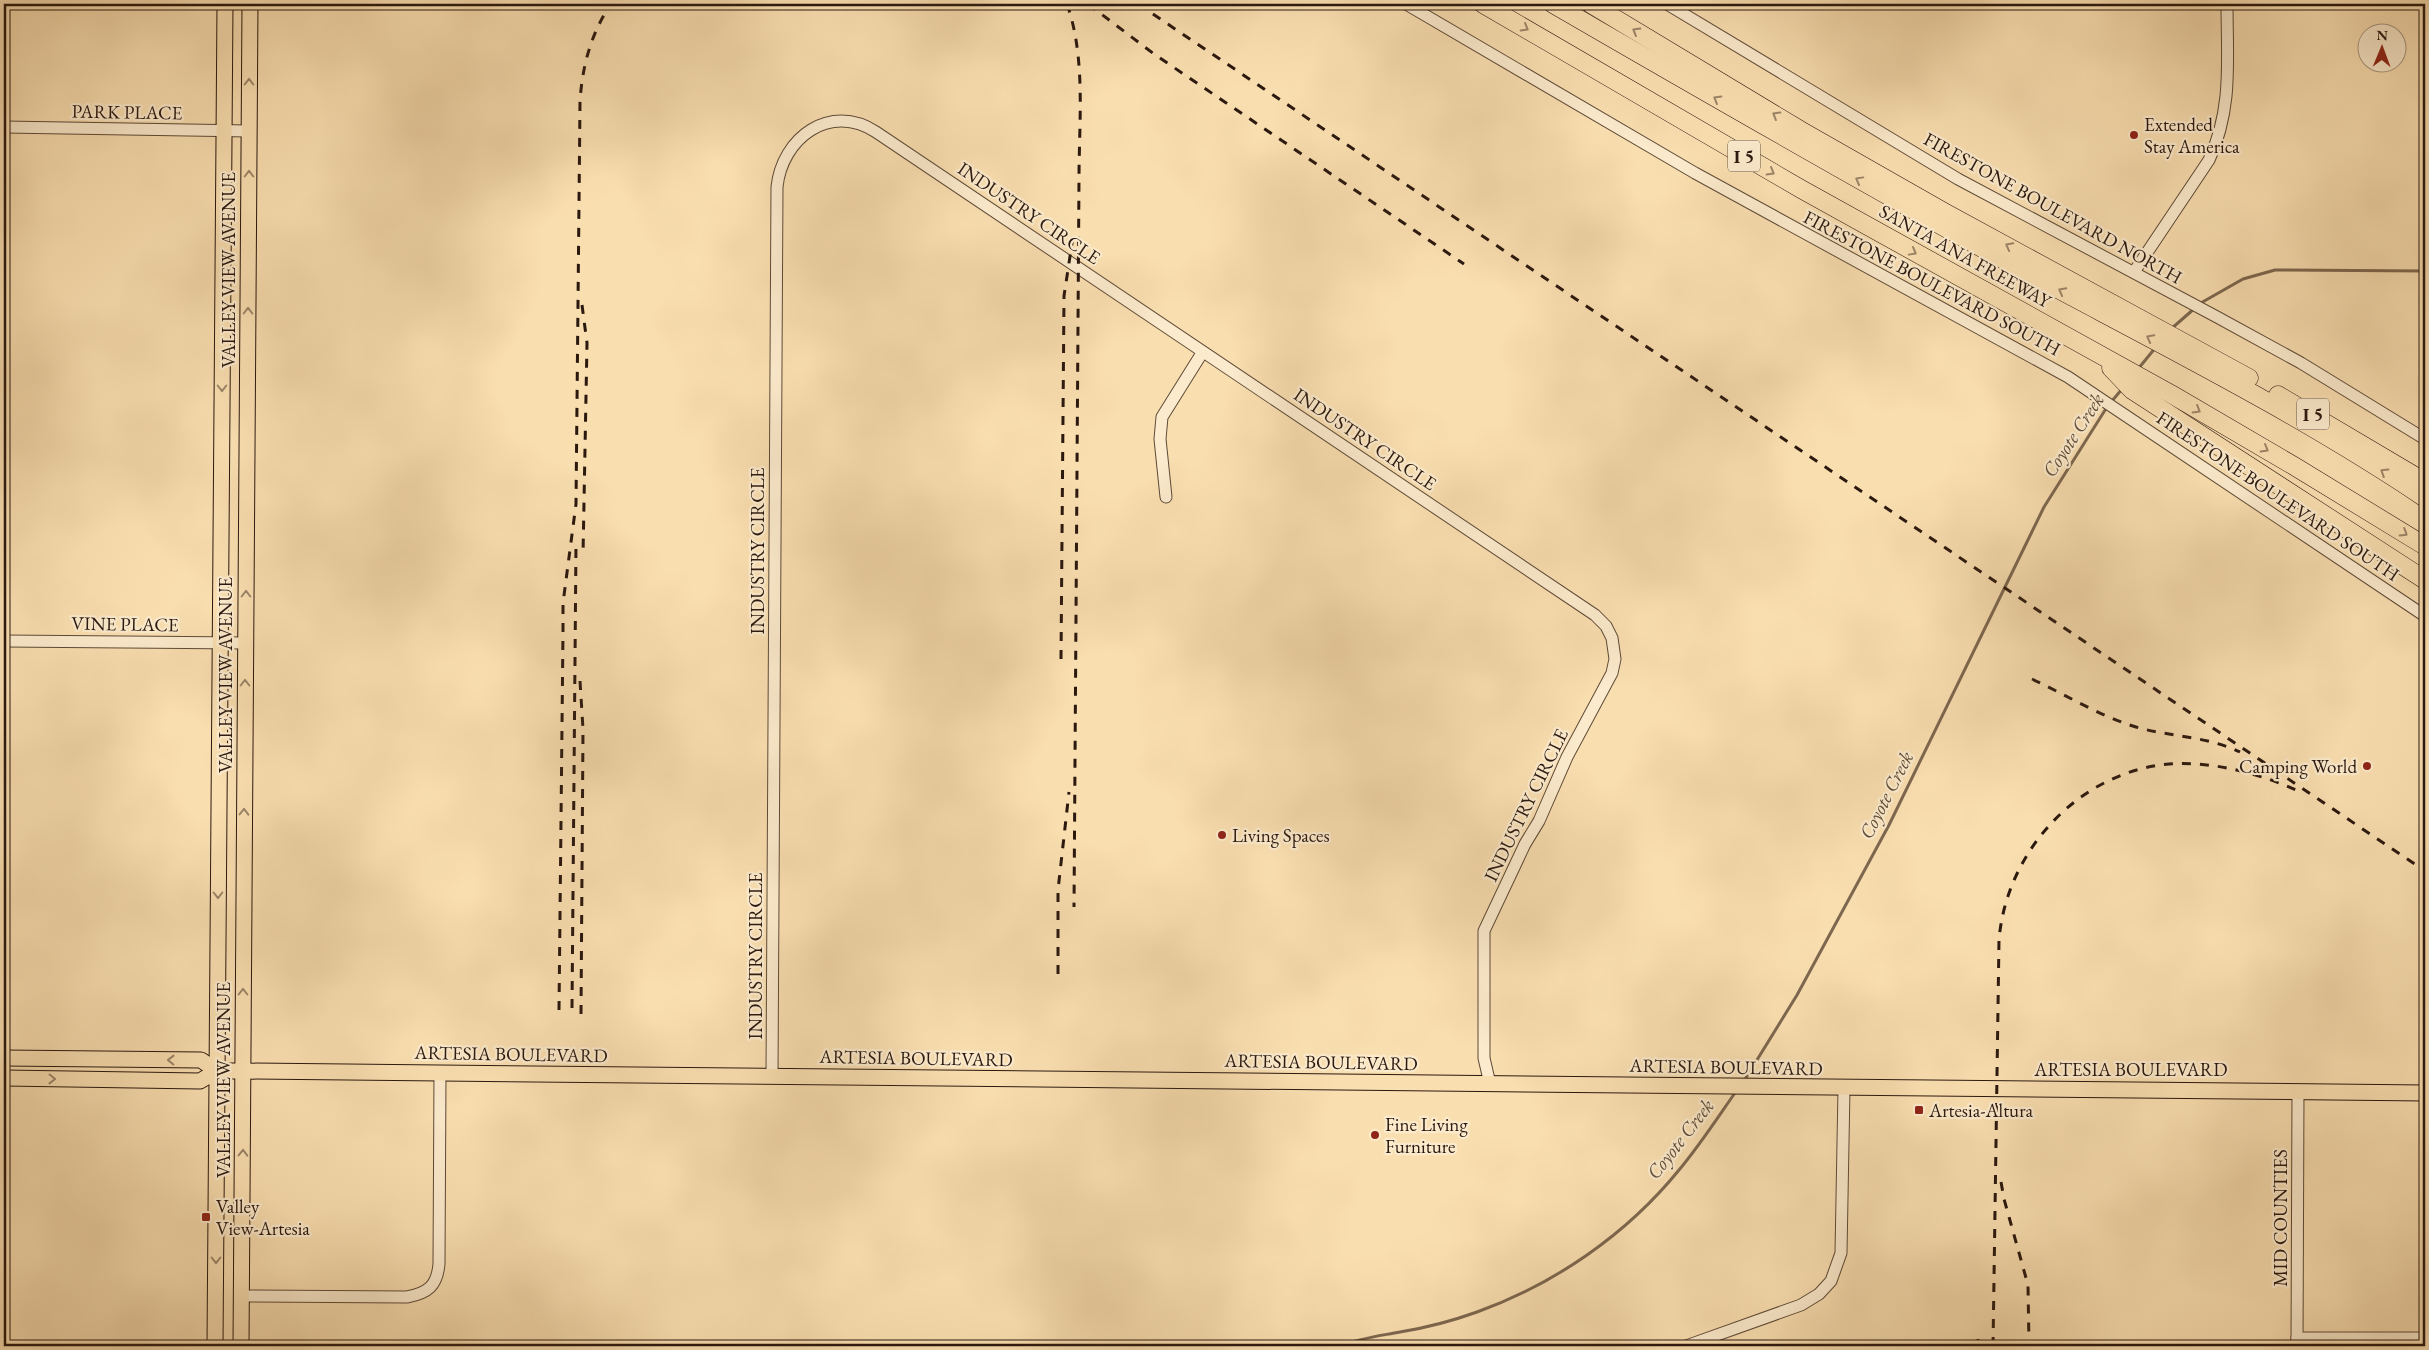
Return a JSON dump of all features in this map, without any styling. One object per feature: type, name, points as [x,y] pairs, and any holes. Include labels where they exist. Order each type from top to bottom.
[{"type":"highway","name":"SANTA ANA FREEWAY","points":[[1483,4],[1801,189],[2100,356],[2132,390],[2164,400]]},
{"type":"highway","points":[[1553,4],[1801,148],[2109,308]]},
{"type":"highway","name":"SANTA ANA FREEWAY","points":[[1591,4],[1800,130],[2109,308],[2344,432],[2425,482]]},
{"type":"highway","points":[[2196,355],[2425,498]]},
{"type":"highway","points":[[2164,400],[2294,466],[2425,546]]},
{"type":"highway","points":[[2164,400],[2425,580]]},
{"type":"main road","name":"VALLEY VIEW AVENUE","points":[[215,1346],[225,4]]},
{"type":"main road","name":"VALLEY VIEW AVENUE","points":[[241,1346],[250,4]]},
{"type":"main road","points":[[219,847],[244,846]]},
{"type":"main road","name":"ARTESIA BOULEVARD","points":[[4,1058],[201,1060],[217,1071],[243,1072],[1844,1088],[2298,1090],[2425,1093]]},
{"type":"main road","name":"ARTESIA BOULEVARD","points":[[4,1078],[200,1081],[217,1071]]},
{"type":"street","name":"FIRESTONE BOULEVARD SOUTH","points":[[1406,4],[1704,178],[2086,388],[2425,616]]},
{"type":"street","name":"FIRESTONE BOULEVARD NORTH","points":[[1667,4],[1958,179],[2217,317],[2301,364],[2425,439]]},
{"type":"street","points":[[2134,272],[2209,160],[2217,143],[2227,103],[2227,4]]},
{"type":"street","name":"INDUSTRY CIRCLE","points":[[772,1077],[777,187],[780,168],[789,150],[805,133],[826,124],[845,122],[870,127],[1127,300],[1202,353],[1595,615],[1606,626],[1612,638],[1615,664],[1612,673],[1567,757],[1539,821],[1525,844],[1484,931],[1484,1058],[1490,1084]]},
{"type":"street","name":"PARK PLACE","points":[[4,127],[249,131]]},
{"type":"street","points":[[1166,497],[1160,439],[1162,417],[1202,353]]},
{"type":"street","name":"VINE PLACE","points":[[4,641],[246,643]]},
{"type":"street","points":[[242,1296],[407,1297],[428,1290],[438,1277],[440,1264],[440,1073]]},
{"type":"street","points":[[1686,1346],[1801,1305],[1819,1294],[1831,1281],[1841,1253],[1844,1088]]},
{"type":"street","name":"MID COUNTIES","points":[[2297,1342],[2298,1090]]},
{"type":"street","points":[[2297,1342],[2425,1338]]},
{"type":"waterway","name":"Coyote Creek","points":[[2199,304],[2243,279],[2275,270],[2425,271]]},
{"type":"waterway","name":"Coyote Creek","points":[[2171,329],[2195,308]]},
{"type":"waterway","name":"Coyote Creek","points":[[2138,369],[2156,347]]},
{"type":"waterway","name":"Coyote Creek","points":[[2111,402],[2123,388]]},
{"type":"waterway","name":"Coyote Creek","points":[[1744,1081],[1797,995],[1889,825],[2044,507],[2107,407]]},
{"type":"waterway","name":"Coyote Creek","points":[[1341,1346],[1362,1339],[1429,1326],[1468,1315],[1534,1287],[1588,1255],[1613,1236],[1659,1193],[1694,1151],[1737,1090]]},
{"type":"railway","points":[[559,1010],[563,603],[576,504],[580,102],[585,63],[598,27],[611,4]]},
{"type":"railway","points":[[1067,4],[1077,46],[1080,90],[1074,907]]},
{"type":"railway","points":[[1088,4],[1154,54],[1464,264]]},
{"type":"railway","points":[[1138,4],[2425,871]]},
{"type":"railway","points":[[1061,659],[1064,296],[1074,230]]},
{"type":"railway","points":[[582,305],[587,343],[583,555]]},
{"type":"railway","points":[[572,1008],[576,544]]},
{"type":"railway","points":[[2032,679],[2096,711],[2136,727],[2215,743],[2240,752]]},
{"type":"railway","points":[[580,681],[583,729],[581,1014]]},
{"type":"railway","points":[[1993,1346],[1999,940],[2005,908],[2016,876],[2032,848],[2052,822],[2077,800],[2105,782],[2136,770],[2169,764],[2218,766],[2251,774],[2298,791]]},
{"type":"railway","points":[[1058,974],[1058,890],[1069,792]]},
{"type":"railway","points":[[2001,1182],[2028,1285],[2029,1346]]},
{"type":"railway","points":[[1978,1339],[1978,1346]]},
{"type":"place","name":"Extended Stay America","points":[[2134,135]]},
{"type":"place","name":"Camping World","points":[[2367,766]]},
{"type":"place","name":"Living Spaces","points":[[1222,835]]},
{"type":"place","name":"Artesia-Altura","points":[[1919,1110]]},
{"type":"place","name":"Fine Living Furniture","points":[[1375,1135]]},
{"type":"place","name":"Valley View-Artesia","points":[[206,1217]]}]
